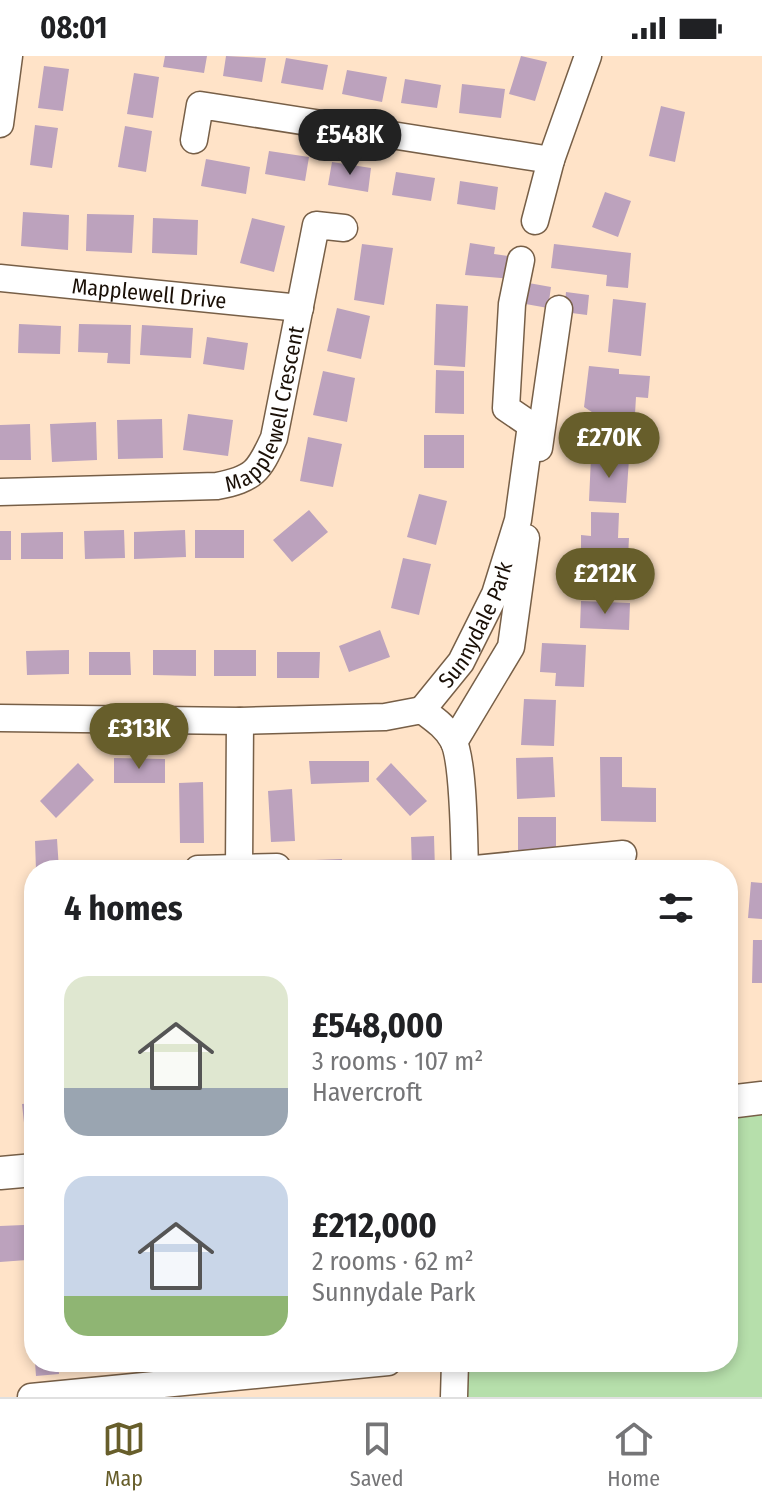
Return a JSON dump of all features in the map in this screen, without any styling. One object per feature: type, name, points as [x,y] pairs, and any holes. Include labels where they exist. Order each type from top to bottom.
[{"type":"main road","points":[[738,1101],[762,1098]]},
{"type":"main road","points":[[0,1173],[24,1171]]},
{"type":"street","points":[[535,221],[551,160],[588,56]]},
{"type":"street","points":[[0,124],[5,69]]},
{"type":"street","points":[[194,140],[200,105],[551,160]]},
{"type":"street","name":"Mapplewell Crescent","points":[[0,492],[217,486],[242,481],[262,464],[274,438],[316,225],[344,228]]},
{"type":"street","name":"Sunnydale Park","points":[[0,718],[240,721],[385,717],[422,710],[461,662],[495,594],[518,520],[531,425],[506,408],[512,304],[521,260]]},
{"type":"street","name":"Mapplewell Drive","points":[[0,278],[300,308]]},
{"type":"street","name":"Sunnydale Park","points":[[422,710],[441,725],[454,742],[511,647],[559,309]]},
{"type":"street","points":[[239,860],[240,721]]},
{"type":"street","points":[[454,742],[459,765],[464,860]]},
{"type":"street","points":[[564,860],[623,854]]},
{"type":"street","points":[[31,1397],[252,1386],[331,1372]]},
{"type":"street","points":[[454,1397],[455,1372]]},
{"type":"green space","points":[[762,1098],[762,1397],[454,1397],[455,1372],[738,1372],[738,1101]]},
{"type":"building","points":[[165,56],[207,56],[204,73],[163,67]]},
{"type":"building","points":[[226,56],[266,58],[262,82],[223,76]]},
{"type":"building","points":[[521,56],[547,62],[535,101],[509,94]]},
{"type":"building","points":[[286,58],[328,65],[323,90],[281,83]]},
{"type":"building","points":[[44,66],[69,69],[63,111],[38,108]]},
{"type":"building","points":[[347,70],[387,77],[382,102],[342,94]]},
{"type":"building","points":[[134,73],[159,77],[153,118],[127,114]]},
{"type":"building","points":[[405,79],[441,85],[437,108],[401,103]]},
{"type":"building","points":[[462,84],[505,89],[501,118],[459,113]]},
{"type":"building","points":[[661,106],[685,112],[675,162],[649,156]]},
{"type":"building","points":[[35,125],[58,128],[52,168],[30,165]]},
{"type":"building","points":[[125,126],[152,131],[146,172],[118,167]]},
{"type":"building","points":[[269,151],[309,157],[305,181],[265,174]]},
{"type":"building","points":[[206,159],[250,167],[246,194],[201,186]]},
{"type":"building","points":[[332,162],[371,168],[368,192],[328,185]]},
{"type":"building","points":[[396,172],[435,178],[431,201],[392,195]]},
{"type":"building","points":[[460,181],[498,187],[495,210],[457,204]]},
{"type":"building","points":[[605,192],[631,201],[618,237],[592,227]]},
{"type":"building","points":[[23,212],[69,215],[68,250],[21,246]]},
{"type":"building","points":[[87,214],[134,215],[132,253],[86,251]]},
{"type":"building","points":[[153,218],[198,220],[197,255],[152,253]]},
{"type":"building","points":[[252,218],[285,226],[274,272],[240,263]]},
{"type":"building","points":[[470,243],[495,247],[494,254],[516,257],[513,279],[465,275]]},
{"type":"building","points":[[362,244],[393,248],[384,305],[354,300]]},
{"type":"building","points":[[554,244],[631,253],[628,288],[606,286],[607,275],[551,268]]},
{"type":"building","points":[[523,282],[551,287],[548,308],[520,303]]},
{"type":"building","points":[[566,292],[589,295],[587,315],[564,312]]},
{"type":"building","points":[[613,299],[646,303],[641,356],[608,352]]},
{"type":"building","points":[[436,304],[468,306],[465,367],[434,365]]},
{"type":"building","points":[[337,308],[370,316],[361,359],[327,351]]},
{"type":"building","points":[[19,324],[61,326],[60,354],[18,353]]},
{"type":"building","points":[[79,324],[131,325],[130,364],[107,363],[108,353],[78,352]]},
{"type":"building","points":[[142,325],[193,328],[191,358],[140,355]]},
{"type":"building","points":[[207,337],[248,343],[244,370],[203,364]]},
{"type":"building","points":[[589,366],[619,369],[619,374],[650,376],[648,398],[636,397],[635,414],[629,415],[629,420],[613,422],[613,438],[594,438],[595,414],[584,407]]},
{"type":"building","points":[[436,370],[464,371],[464,414],[435,413]]},
{"type":"building","points":[[323,371],[355,378],[347,422],[313,415]]},
{"type":"building","points":[[188,414],[233,420],[228,456],[183,450]]},
{"type":"building","points":[[162,419],[163,458],[118,459],[117,420]]},
{"type":"building","points":[[96,422],[97,460],[52,462],[50,424]]},
{"type":"building","points":[[30,424],[31,460],[0,460],[0,425]]},
{"type":"building","points":[[424,435],[464,435],[464,468],[424,468]]},
{"type":"building","points":[[308,437],[342,444],[333,487],[300,481]]},
{"type":"building","points":[[591,457],[629,459],[626,503],[589,501]]},
{"type":"building","points":[[419,494],[447,501],[436,545],[407,537]]},
{"type":"building","points":[[309,510],[328,532],[292,562],[273,540]]},
{"type":"building","points":[[591,512],[619,513],[618,538],[629,538],[628,557],[581,556],[581,535],[591,536]]},
{"type":"building","points":[[124,530],[125,558],[85,559],[84,531]]},
{"type":"building","points":[[185,530],[186,557],[134,559],[134,532]]},
{"type":"building","points":[[195,530],[244,530],[244,558],[195,558]]},
{"type":"building","points":[[0,531],[11,531],[11,560],[0,560]]},
{"type":"building","points":[[63,532],[63,559],[21,559],[21,533]]},
{"type":"building","points":[[403,558],[431,564],[419,615],[391,608]]},
{"type":"building","points":[[587,571],[628,573],[627,600],[589,599]]},
{"type":"building","points":[[581,601],[630,603],[629,630],[580,628]]},
{"type":"building","points":[[380,630],[390,657],[349,672],[339,646]]},
{"type":"building","points":[[542,643],[586,645],[584,687],[555,686],[556,673],[540,672]]},
{"type":"building","points":[[69,650],[69,674],[27,675],[26,651]]},
{"type":"building","points":[[153,650],[196,650],[196,676],[153,675]]},
{"type":"building","points":[[214,650],[256,650],[256,676],[214,676]]},
{"type":"building","points":[[89,652],[130,652],[131,675],[89,675]]},
{"type":"building","points":[[277,652],[320,652],[319,678],[277,678]]},
{"type":"building","points":[[524,699],[556,700],[554,746],[521,745]]},
{"type":"building","points":[[553,757],[555,797],[517,799],[516,758]]},
{"type":"building","points":[[600,757],[622,757],[622,787],[656,788],[656,822],[601,821]]},
{"type":"building","points":[[114,758],[165,759],[165,783],[114,783]]},
{"type":"building","points":[[309,761],[369,761],[369,782],[311,784]]},
{"type":"building","points":[[78,763],[94,780],[56,818],[40,801]]},
{"type":"building","points":[[391,763],[427,801],[410,816],[376,779]]},
{"type":"building","points":[[203,782],[204,843],[180,843],[179,783]]},
{"type":"building","points":[[292,789],[295,841],[271,842],[268,791]]},
{"type":"building","points":[[518,817],[556,817],[556,857],[518,858]]},
{"type":"building","points":[[434,836],[435,860],[412,860],[411,837]]},
{"type":"building","points":[[57,839],[58,860],[36,860],[35,841]]},
{"type":"building","points":[[751,882],[762,883],[762,919],[748,918]]},
{"type":"building","points":[[753,940],[762,940],[762,983],[752,983]]},
{"type":"building","points":[[24,1225],[24,1260],[0,1262],[0,1226]]},
{"type":"building","points":[[36,1372],[59,1372],[59,1374],[36,1376]]}]
